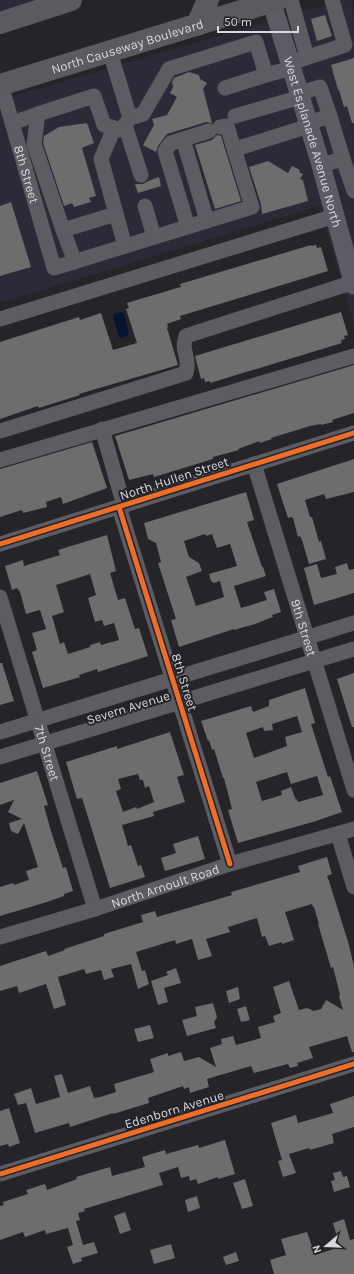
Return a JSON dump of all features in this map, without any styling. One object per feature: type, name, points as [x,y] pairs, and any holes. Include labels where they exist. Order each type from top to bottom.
[{"type":"highway","points":[[0,23],[71,0]]},
{"type":"highway","points":[[197,25],[208,0]]},
{"type":"highway","name":"North Causeway Boulevard","points":[[0,84],[110,52],[277,0]]},
{"type":"main road","name":"West Esplanade Avenue North","points":[[277,0],[296,62],[300,95],[335,216],[349,247],[354,283]]},
{"type":"street","points":[[225,88],[266,75],[296,62],[345,45],[332,0]]},
{"type":"street","points":[[7,120],[38,114],[94,96],[104,125],[123,124],[143,114],[169,69],[256,42],[266,75]]},
{"type":"street","points":[[110,52],[123,124],[141,175]]},
{"type":"street","name":"8th Street","points":[[0,84],[7,120],[54,268],[75,262]]},
{"type":"street","points":[[235,116],[320,87],[354,191]]},
{"type":"street","points":[[38,114],[34,144],[75,262],[125,246],[188,227],[252,207],[226,126],[171,143],[165,151],[188,227]]},
{"type":"street","points":[[242,147],[330,116]]},
{"type":"street","points":[[123,124],[100,159],[125,246]]},
{"type":"street","points":[[182,139],[207,221]]},
{"type":"street","points":[[321,165],[343,159]]},
{"type":"street","points":[[145,206],[154,237]]},
{"type":"street","points":[[63,230],[116,214]]},
{"type":"street","points":[[0,319],[335,216]]},
{"type":"street","points":[[0,431],[186,372],[188,366],[183,344],[186,336],[354,283]]},
{"type":"street","points":[[0,460],[354,356]]},
{"type":"street","name":"8th Street","points":[[102,429],[122,506],[172,679],[230,864]]},
{"type":"street","name":"North Hullen Street","points":[[0,544],[354,433]]},
{"type":"street","name":"9th Street","points":[[254,464],[354,790]]},
{"type":"street","name":"7th Street","points":[[0,597],[95,909]]},
{"type":"street","name":"Severn Avenue","points":[[0,732],[354,623]]},
{"type":"street","name":"Severn Avenue","points":[[0,757],[354,649]]},
{"type":"street","name":"North Arnoult Road","points":[[0,937],[95,909],[230,864],[354,829]]},
{"type":"street","points":[[338,834],[354,886]]},
{"type":"street","name":"Edenborn Avenue","points":[[0,1174],[354,1064]]},
{"type":"shaded area","points":[[0,0],[50,0],[0,15]]},
{"type":"shaded area","points":[[341,0],[351,0],[354,12],[354,323],[319,206],[0,303],[0,100]]},
{"type":"water","points":[[121,312],[124,313],[129,333],[127,336],[122,338],[119,337],[113,316],[114,314]]},
{"type":"building","points":[[325,15],[332,36],[317,41],[311,19]]},
{"type":"building","points":[[354,58],[354,123],[352,123],[347,106],[344,107],[331,65]]},
{"type":"building","points":[[189,72],[199,75],[200,79],[207,83],[203,89],[212,123],[206,122],[167,134],[158,146],[156,152],[143,145],[154,125],[152,119],[167,115],[177,97],[170,93],[173,87],[172,82],[174,78]]},
{"type":"building","points":[[87,123],[94,143],[82,148],[96,196],[89,198],[91,202],[74,207],[72,203],[64,206],[43,143],[44,136],[59,127]]},
{"type":"building","points":[[217,135],[221,136],[241,201],[215,209],[195,145],[212,140]]},
{"type":"building","points":[[268,161],[288,173],[292,166],[300,170],[299,172],[303,174],[300,179],[303,180],[308,201],[262,214],[261,204],[249,167]]},
{"type":"building","points":[[159,177],[161,186],[138,193],[135,184],[143,184]]},
{"type":"building","points":[[11,202],[31,267],[0,276],[0,206]]},
{"type":"building","points":[[311,245],[316,245],[317,248],[321,247],[328,271],[180,316],[181,319],[167,324],[178,365],[79,394],[80,395],[39,408],[38,406],[0,419],[0,342],[79,317],[80,320],[101,313],[113,350],[137,343],[126,309],[129,308],[127,303],[181,287],[180,284]]},
{"type":"building","points":[[341,312],[348,335],[344,336],[345,339],[341,340],[342,343],[210,383],[210,381],[205,382],[204,378],[201,379],[195,356]]},
{"type":"building","points":[[354,365],[354,413],[332,420],[333,422],[310,426],[260,443],[259,441],[238,449],[239,450],[213,457],[213,459],[154,477],[153,474],[129,480],[115,436]]},
{"type":"building","points":[[92,442],[107,488],[63,504],[61,497],[46,502],[47,507],[23,513],[22,510],[0,517],[0,469]]},
{"type":"building","points":[[354,459],[354,492],[326,499],[324,494],[305,500],[310,517],[312,517],[319,542],[321,541],[326,559],[309,564],[302,540],[300,536],[298,537],[293,518],[288,518],[277,484]]},
{"type":"building","points":[[246,492],[254,520],[247,522],[266,576],[234,586],[241,608],[267,600],[264,592],[274,589],[281,612],[255,624],[234,629],[179,647],[171,620],[176,619],[158,563],[161,562],[156,543],[148,539],[144,523]],"holes":[[[205,534],[206,536],[212,534],[217,548],[230,544],[237,566],[209,574],[211,581],[214,583],[220,581],[224,597],[196,606],[186,577],[202,571],[199,563],[189,557],[184,541]]]},
{"type":"building","points":[[107,535],[116,571],[110,573],[118,600],[125,598],[135,629],[139,628],[148,656],[98,672],[97,669],[79,675],[80,677],[43,688],[32,652],[37,650],[32,633],[46,629],[40,610],[26,614],[20,592],[17,588],[12,590],[5,566],[23,560],[24,566],[60,555],[58,550]],"holes":[[[90,574],[96,595],[88,598],[95,622],[102,620],[104,626],[114,623],[119,640],[101,645],[100,642],[68,654],[64,642],[60,644],[52,616],[64,612],[56,585]]]},
{"type":"building","points":[[347,563],[349,570],[354,569],[354,593],[314,605],[304,568],[317,564],[321,578],[337,574],[335,567]]},
{"type":"building","points":[[0,663],[2,663],[14,701],[0,705]]},
{"type":"building","points":[[354,673],[354,727],[352,727],[337,679]]},
{"type":"building","points":[[305,688],[315,723],[311,724],[328,777],[330,776],[342,812],[238,843],[228,810],[232,809],[224,778],[214,749],[212,750],[201,721],[251,706],[253,712],[269,706],[269,700]],"holes":[[[297,716],[302,732],[285,737],[287,746],[254,758],[246,733],[263,727],[264,731],[273,730],[272,724]],[[287,772],[291,784],[317,776],[323,795],[298,802],[291,787],[281,791],[282,795],[262,801],[256,782]]]},
{"type":"building","points":[[170,732],[184,775],[177,777],[185,802],[153,812],[154,816],[122,825],[128,846],[131,845],[138,866],[141,865],[145,877],[110,888],[82,798],[77,799],[66,762],[117,746],[117,749]],"holes":[[[138,774],[140,780],[143,780],[145,788],[149,786],[154,802],[137,809],[136,807],[123,812],[116,791],[121,789],[118,779]]]},
{"type":"building","points":[[37,771],[48,805],[44,806],[51,831],[63,868],[66,867],[73,891],[47,902],[0,916],[0,887],[13,883],[14,885],[29,880],[26,871],[38,867],[24,823],[18,834],[11,831],[9,823],[22,819],[8,812],[14,800],[0,805],[0,783]]},
{"type":"building","points":[[198,836],[205,859],[165,871],[161,858],[176,853],[173,844]]},
{"type":"building","points":[[327,857],[332,874],[327,876],[349,945],[354,967],[354,1052],[352,1052],[347,1036],[309,1047],[313,1058],[297,1063],[298,1066],[290,1068],[288,1064],[254,1073],[251,1066],[207,1079],[209,1087],[190,1093],[189,1087],[184,1089],[183,1086],[148,1098],[149,1103],[70,1127],[69,1123],[35,1133],[26,1103],[18,1105],[14,1094],[31,1088],[36,1104],[60,1097],[54,1076],[62,1074],[68,1093],[90,1086],[94,1098],[100,1097],[116,1092],[114,1084],[154,1072],[150,1059],[168,1053],[168,1056],[181,1052],[184,1061],[199,1057],[216,1067],[210,1048],[222,1044],[221,1039],[233,1036],[236,1045],[261,1038],[258,1027],[275,1022],[273,1016],[281,1013],[273,987],[289,981],[299,1010],[307,1008],[314,1011],[321,1009],[326,1000],[343,1010],[340,995],[333,967],[331,968],[312,904],[285,912],[294,940],[282,944],[282,942],[269,946],[265,936],[262,937],[257,918],[228,927],[230,932],[206,939],[212,956],[198,960],[192,939],[176,944],[175,940],[136,952],[142,971],[145,970],[149,984],[138,989],[131,964],[111,969],[114,977],[104,980],[101,970],[86,974],[84,969],[58,977],[66,1005],[54,1009],[46,984],[19,993],[17,986],[0,991],[0,966],[46,951],[48,956],[65,950],[64,949],[104,936],[104,934],[143,922],[141,915],[155,911],[157,917],[232,895],[231,892],[300,872],[298,866]]},
{"type":"building","points":[[176,968],[181,983],[164,988],[168,1002],[158,1005],[151,981],[168,975],[166,972]]},
{"type":"building","points":[[238,987],[240,999],[229,1003],[226,991]]},
{"type":"building","points":[[213,1003],[217,1017],[214,1022],[216,1028],[187,1036],[182,1020],[197,1016],[195,1007]]},
{"type":"building","points":[[246,1006],[250,1020],[241,1022],[237,1009]]},
{"type":"building","points":[[150,1025],[154,1038],[138,1042],[134,1029]]},
{"type":"building","points":[[354,1096],[354,1127],[332,1134],[334,1143],[289,1154],[296,1173],[283,1177],[278,1161],[282,1160],[271,1123],[296,1115],[298,1123],[333,1113],[330,1104]]},
{"type":"building","points":[[9,1108],[20,1143],[9,1147],[8,1144],[0,1146],[0,1111]]},
{"type":"building","points":[[225,1140],[235,1174],[218,1179],[218,1177],[198,1184],[196,1179],[190,1181],[189,1176],[181,1178],[178,1167],[159,1173],[163,1185],[84,1209],[85,1211],[78,1213],[80,1220],[76,1221],[83,1245],[94,1242],[98,1253],[81,1258],[82,1261],[73,1264],[67,1247],[73,1245],[68,1228],[46,1234],[45,1230],[25,1237],[23,1232],[0,1240],[0,1206],[4,1205],[3,1202],[28,1194],[26,1190],[45,1184],[47,1190],[77,1179],[76,1177],[110,1167],[112,1176],[145,1167],[142,1157],[165,1150],[166,1154],[198,1145],[199,1148]]},
{"type":"building","points":[[341,1171],[343,1177],[347,1176],[350,1187],[334,1192],[331,1181],[335,1180],[333,1173]]},
{"type":"building","points":[[245,1179],[253,1206],[242,1209],[233,1183]]},
{"type":"building","points":[[197,1196],[200,1208],[188,1212],[185,1200]]},
{"type":"building","points":[[125,1212],[131,1230],[120,1234],[114,1216]]},
{"type":"building","points":[[344,1219],[350,1240],[354,1239],[354,1274],[274,1274],[270,1260],[286,1255],[281,1239],[307,1232],[315,1255],[340,1247],[333,1223]]},
{"type":"building","points":[[171,1244],[175,1258],[154,1264],[150,1250]]},
{"type":"building","points":[[236,1252],[239,1261],[226,1265],[223,1257]]},
{"type":"cycle path","points":[[0,544],[354,433]]},
{"type":"cycle path","points":[[119,507],[230,864]]},
{"type":"cycle path","points":[[0,1174],[354,1064]]}]
